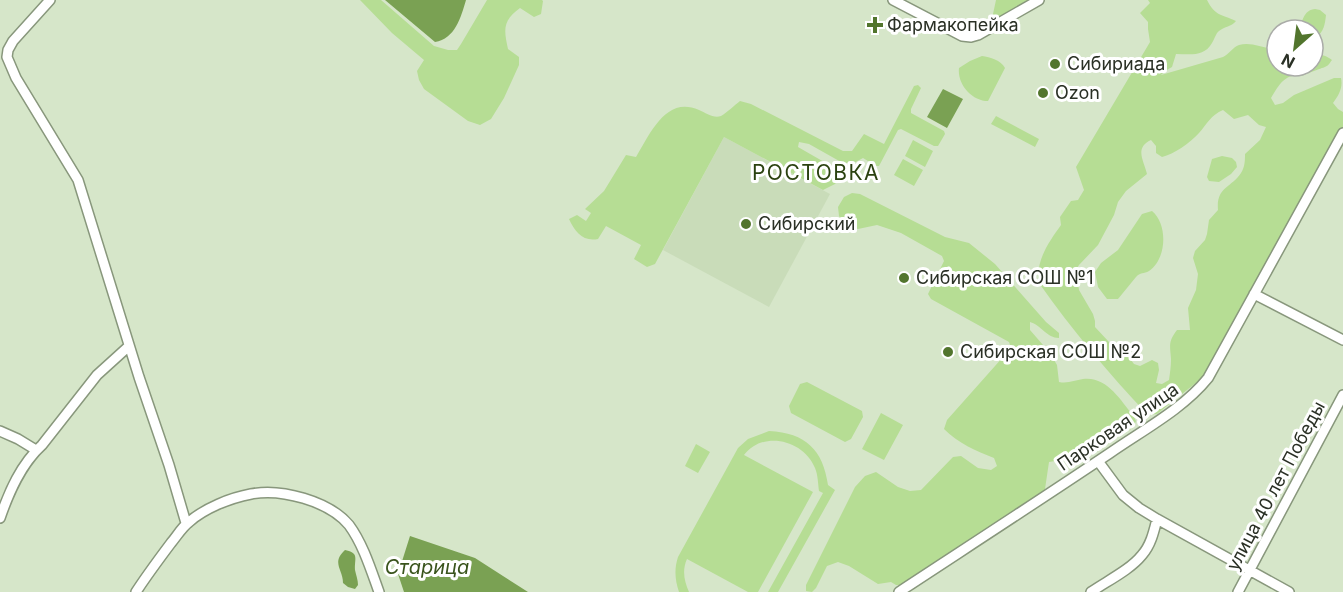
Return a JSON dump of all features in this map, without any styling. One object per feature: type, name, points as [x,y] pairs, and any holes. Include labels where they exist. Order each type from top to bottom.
[{"type":"street","points":[[50,0],[13,41],[3,60],[78,180],[186,523]]},
{"type":"street","points":[[893,0],[962,36],[971,37],[994,27],[1039,0]]},
{"type":"street","name":"Парковая улица","points":[[899,592],[1098,461],[1197,392],[1208,378],[1343,133]]},
{"type":"street","points":[[1254,294],[1343,340]]},
{"type":"street","points":[[0,519],[21,470],[97,375],[129,346]]},
{"type":"street","name":"улица 40 лет Победы","points":[[1238,592],[1343,395]]},
{"type":"street","points":[[0,431],[36,450]]},
{"type":"street","points":[[1098,461],[1123,495],[1139,508],[1289,592]]},
{"type":"street","points":[[136,592],[186,523],[199,514],[232,499],[268,492],[315,502],[338,515],[348,524],[367,560],[379,592]]},
{"type":"street","points":[[1091,592],[1143,555],[1157,519]]},
{"type":"shaded area","points":[[360,0],[381,0],[434,46],[448,50],[457,50],[487,0],[543,1],[541,14],[534,17],[520,8],[507,22],[505,31],[508,49],[519,57],[519,65],[504,98],[491,119],[480,125],[468,121],[424,89],[417,71],[424,60],[392,33]]},
{"type":"shaded area","points":[[996,0],[1031,0],[998,19],[993,14]]},
{"type":"shaded area","points":[[1148,0],[1207,0],[1216,12],[1236,21],[1218,32],[1205,51],[1197,54],[1176,54],[1172,67],[1161,75],[1223,57],[1237,46],[1244,44],[1265,47],[1265,78],[1287,78],[1271,98],[1275,105],[1334,78],[1341,78],[1340,91],[1333,103],[1343,112],[1343,130],[1202,378],[1157,414],[1148,415],[1078,335],[1039,283],[1038,275],[1044,252],[1061,225],[1060,217],[1071,201],[1078,200],[1084,190],[1076,167],[1150,42],[1148,22],[1140,13],[1150,3]],"holes":[[[1223,110],[1234,119],[1248,115],[1259,125],[1266,127],[1260,140],[1245,154],[1241,173],[1219,197],[1218,210],[1209,220],[1205,240],[1195,251],[1193,258],[1198,274],[1196,290],[1188,308],[1190,330],[1177,330],[1174,334],[1170,344],[1169,380],[1162,384],[1156,383],[1158,363],[1152,360],[1140,366],[1134,364],[1121,347],[1109,342],[1095,327],[1093,314],[1079,290],[1076,270],[1098,245],[1114,215],[1118,202],[1126,191],[1147,174],[1141,155],[1146,143],[1151,140],[1156,146],[1156,153],[1162,157],[1187,144],[1212,117]]]},
{"type":"shaded area","points":[[1310,10],[1320,10],[1326,15],[1325,25],[1325,18],[1304,18]]},
{"type":"shaded area","points":[[982,56],[998,61],[1005,68],[988,101],[971,95],[960,80],[959,74],[959,68]]},
{"type":"shaded area","points":[[1325,56],[1332,60],[1325,67]]},
{"type":"shaded area","points":[[918,85],[921,88],[911,113],[944,131],[945,134],[938,146],[901,129],[898,130],[879,166],[876,166],[863,158],[852,164],[841,162],[809,144],[799,142],[798,147],[838,170],[839,179],[835,184],[823,190],[724,137],[655,264],[647,267],[634,259],[641,245],[606,226],[598,239],[593,240],[577,232],[569,219],[577,215],[586,221],[591,213],[585,209],[604,191],[626,155],[636,157],[660,119],[677,108],[687,107],[718,117],[740,101],[751,104],[843,151],[852,151],[864,134],[884,144],[914,86]]},
{"type":"shaded area","points":[[996,116],[1039,139],[1035,147],[991,124]]},
{"type":"shaded area","name":"Сибирский","points":[[724,137],[830,194],[769,307],[663,250]]},
{"type":"shaded area","points":[[913,140],[933,151],[925,167],[905,156]]},
{"type":"shaded area","points":[[1222,156],[1232,158],[1237,167],[1219,182],[1209,181],[1207,177],[1212,159]]},
{"type":"shaded area","points":[[903,159],[923,170],[914,186],[894,175]]},
{"type":"shaded area","points":[[852,193],[860,194],[945,237],[969,243],[995,264],[1046,322],[1059,333],[1059,338],[1047,334],[1030,322],[1030,330],[1057,365],[1059,382],[1083,379],[1099,381],[1118,396],[1136,421],[1133,428],[1084,456],[1049,462],[1045,489],[1039,498],[907,585],[896,585],[891,582],[878,584],[838,562],[827,566],[812,592],[806,591],[806,585],[855,487],[865,476],[876,472],[898,487],[910,491],[921,490],[953,457],[961,456],[978,468],[991,470],[997,466],[994,458],[967,446],[944,429],[947,420],[1011,348],[1009,342],[931,299],[928,294],[944,261],[942,256],[901,233],[877,225],[858,229],[845,225],[839,216],[838,207],[844,197]]},
{"type":"shaded area","points":[[1152,211],[1161,224],[1163,233],[1162,250],[1155,266],[1138,275],[1118,299],[1107,299],[1098,287],[1095,272],[1101,263],[1118,250],[1142,214]]},
{"type":"shaded area","points":[[807,382],[862,411],[863,417],[851,439],[845,442],[791,413],[789,406],[800,384]]},
{"type":"shaded area","points":[[881,413],[903,425],[884,460],[862,449]]},
{"type":"shaded area","points":[[769,431],[793,435],[810,446],[822,462],[828,485],[835,490],[778,592],[768,592],[823,493],[819,491],[816,471],[810,458],[793,445],[772,441],[752,447],[744,455],[813,492],[758,592],[748,592],[687,559],[684,576],[689,592],[679,592],[676,575],[678,557],[738,448],[748,439]]},
{"type":"shaded area","points":[[696,444],[710,452],[698,473],[685,466]]},
{"type":"water","points":[[385,0],[466,0],[452,32],[448,37],[435,42]]},
{"type":"water","points":[[943,89],[963,99],[947,128],[927,117]]},
{"type":"water","name":"Старица","points":[[410,536],[475,558],[528,592],[404,592],[398,574]]},
{"type":"water","points":[[345,550],[353,553],[355,557],[358,585],[355,589],[343,583],[338,562]]},
{"type":"place","name":"Фармакопейка","points":[[875,25]]},
{"type":"place","name":"Сибириада","points":[[1055,64]]},
{"type":"place","name":"Ozon","points":[[1043,93]]},
{"type":"place","name":"Сибирский","points":[[746,224]]},
{"type":"place","name":"Сибирская СОШ №1","points":[[904,278]]},
{"type":"place","name":"Сибирская СОШ №2","points":[[948,352]]},
{"type":"district","name":"РОСТОВКА","points":[[816,173]]}]
